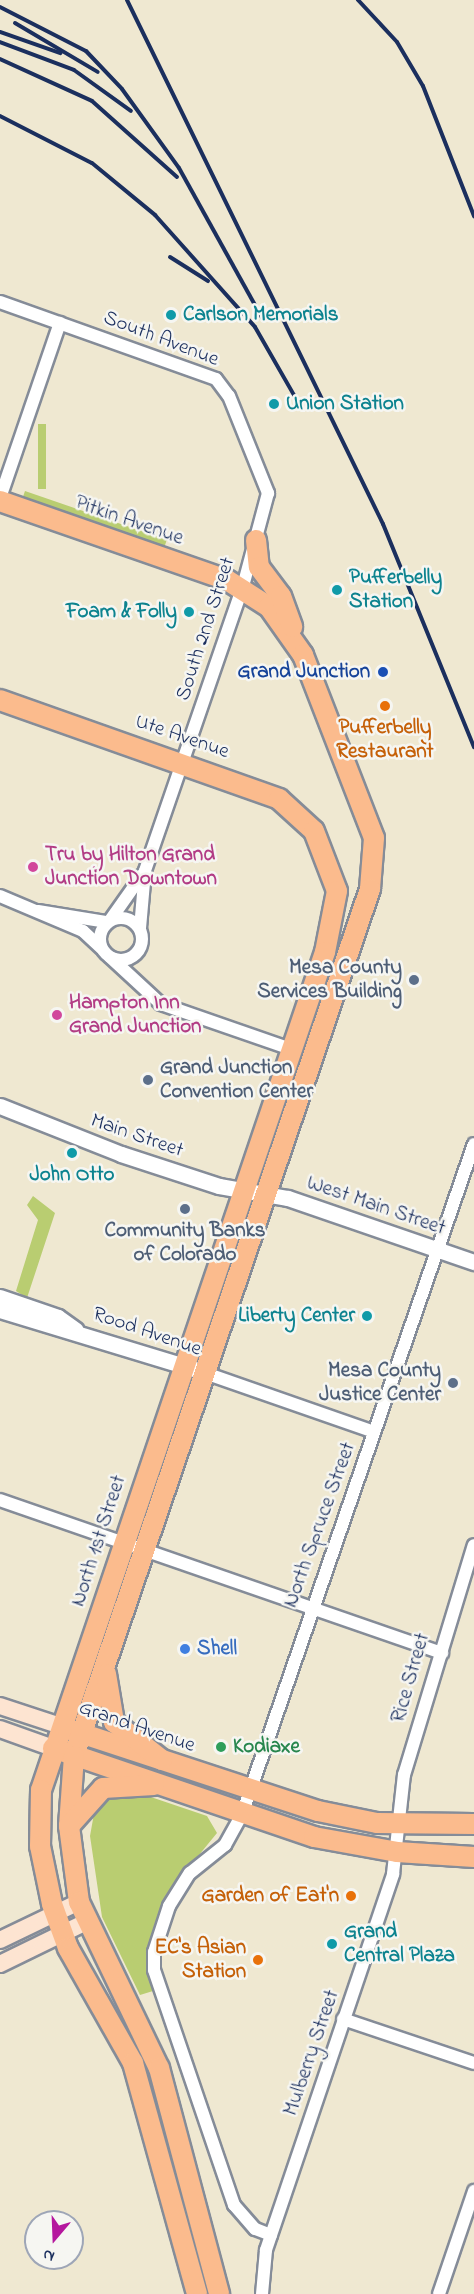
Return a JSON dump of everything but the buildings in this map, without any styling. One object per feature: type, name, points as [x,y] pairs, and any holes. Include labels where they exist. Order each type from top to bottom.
[{"type":"main road","name":"Pitkin Avenue","points":[[0,499],[243,586]]},
{"type":"main road","points":[[219,2294],[159,2068],[79,1902],[69,1826],[74,1756],[370,889],[376,855],[367,814],[294,636],[281,596],[259,567],[256,540]]},
{"type":"main road","points":[[243,586],[294,636]]},
{"type":"main road","name":"Ute Avenue","points":[[0,700],[183,762],[279,799],[314,831],[327,853],[337,891],[334,924],[291,1049]]},
{"type":"main road","name":"North 1st Street","points":[[197,2294],[133,2063],[62,1933],[55,1913],[40,1846],[41,1790],[53,1748],[182,1365],[291,1049]]},
{"type":"main road","points":[[105,1662],[114,1722],[162,1760]]},
{"type":"main road","name":"Grand Avenue","points":[[0,1706],[318,1811],[399,1824],[474,1824]]},
{"type":"main road","points":[[0,1729],[154,1785],[314,1837],[398,1852],[474,1857]]},
{"type":"main road","points":[[69,1826],[103,1788],[154,1785]]},
{"type":"main road","points":[[0,1940],[79,1902]]},
{"type":"main road","points":[[0,1964],[88,1921]]},
{"type":"street","name":"South Avenue","points":[[0,302],[216,379],[233,406],[269,501]]},
{"type":"street","points":[[0,499],[60,323]]},
{"type":"street","name":"South 2nd Street","points":[[140,928],[145,871],[243,586],[269,501]]},
{"type":"street","name":"South 2nd Street","points":[[109,921],[145,871]]},
{"type":"street","points":[[0,896],[91,935],[106,953],[167,1007],[291,1049]]},
{"type":"street","points":[[36,911],[109,921],[128,919],[140,928],[139,982]]},
{"type":"street","points":[[106,953],[100,935],[109,921]]},
{"type":"street","points":[[106,953],[128,959],[140,949]]},
{"type":"street","name":"Main Street","points":[[0,1106],[121,1154],[242,1190],[264,1194]]},
{"type":"street","name":"North Spruce Street","points":[[271,2235],[255,2229],[234,2205],[153,1966],[169,1906],[190,1873],[232,1836],[242,1814],[311,1608],[474,1144]]},
{"type":"street","name":"West Main Street","points":[[264,1194],[474,1262]]},
{"type":"street","name":"Rood Avenue","points":[[0,1297],[58,1317],[76,1330]]},
{"type":"street","name":"Rood Avenue","points":[[0,1310],[76,1330],[205,1373]]},
{"type":"street","points":[[205,1373],[374,1432]]},
{"type":"street","points":[[0,1500],[442,1653]]},
{"type":"street","name":"Rice Street","points":[[399,1824],[404,1775],[474,1545]]},
{"type":"street","name":"Mulberry Street","points":[[262,2294],[261,2273],[271,2235],[398,1852],[399,1824]]},
{"type":"street","points":[[344,2019],[474,2063]]},
{"type":"street","points":[[439,2294],[474,2191]]},
{"type":"green space","points":[[38,424],[46,424],[46,489],[38,489]]},
{"type":"green space","points":[[25,491],[167,540],[164,547],[22,499]]},
{"type":"green space","points":[[33,1196],[55,1213],[27,1298],[16,1291],[38,1220],[27,1205]]},
{"type":"green space","points":[[139,1793],[207,1816],[217,1833],[167,1894],[146,1953],[153,1991],[140,1995],[102,1917],[90,1836],[95,1808],[104,1797]]},
{"type":"railway","points":[[127,0],[383,524],[474,747]]},
{"type":"railway","points":[[358,0],[397,42],[423,86],[474,216]]},
{"type":"railway","points":[[0,7],[86,51],[122,89],[179,168],[262,318]]},
{"type":"railway","points":[[15,23],[98,72]]},
{"type":"railway","points":[[0,32],[60,53]]},
{"type":"railway","points":[[0,42],[74,70],[131,111]]},
{"type":"railway","points":[[0,59],[92,101],[177,177]]},
{"type":"railway","points":[[0,116],[92,163],[155,215],[255,327],[298,402]]},
{"type":"railway","points":[[170,257],[208,281]]},
{"type":"place","name":"Carlson Memorials","points":[[171,315]]},
{"type":"place","name":"Union Station","points":[[274,404]]},
{"type":"place","name":"Pufferbelly Station","points":[[337,590]]},
{"type":"place","name":"Foam & Folly","points":[[189,612]]},
{"type":"place","name":"Grand Junction","points":[[383,672]]},
{"type":"place","name":"Pufferbelly Restaurant","points":[[385,706]]},
{"type":"place","name":"Tru by Hilton Grand Junction Downtown","points":[[33,867]]},
{"type":"place","name":"Mesa County Services Building","points":[[414,980]]},
{"type":"place","name":"Hampton Inn Grand Junction","points":[[57,1015]]},
{"type":"place","name":"Grand Junction Convention Center","points":[[148,1080]]},
{"type":"place","name":"John Otto","points":[[72,1153]]},
{"type":"place","name":"Community Banks of Colorado","points":[[185,1209]]},
{"type":"place","name":"Liberty Center","points":[[367,1316]]},
{"type":"place","name":"Mesa County Justice Center","points":[[453,1383]]},
{"type":"place","name":"Shell","points":[[185,1649]]},
{"type":"place","name":"Kodiaxe","points":[[221,1747]]},
{"type":"place","name":"Garden of Eat'n","points":[[351,1896]]},
{"type":"place","name":"Grand Central Plaza","points":[[332,1944]]},
{"type":"place","name":"EC's Asian Station","points":[[258,1960]]}]
